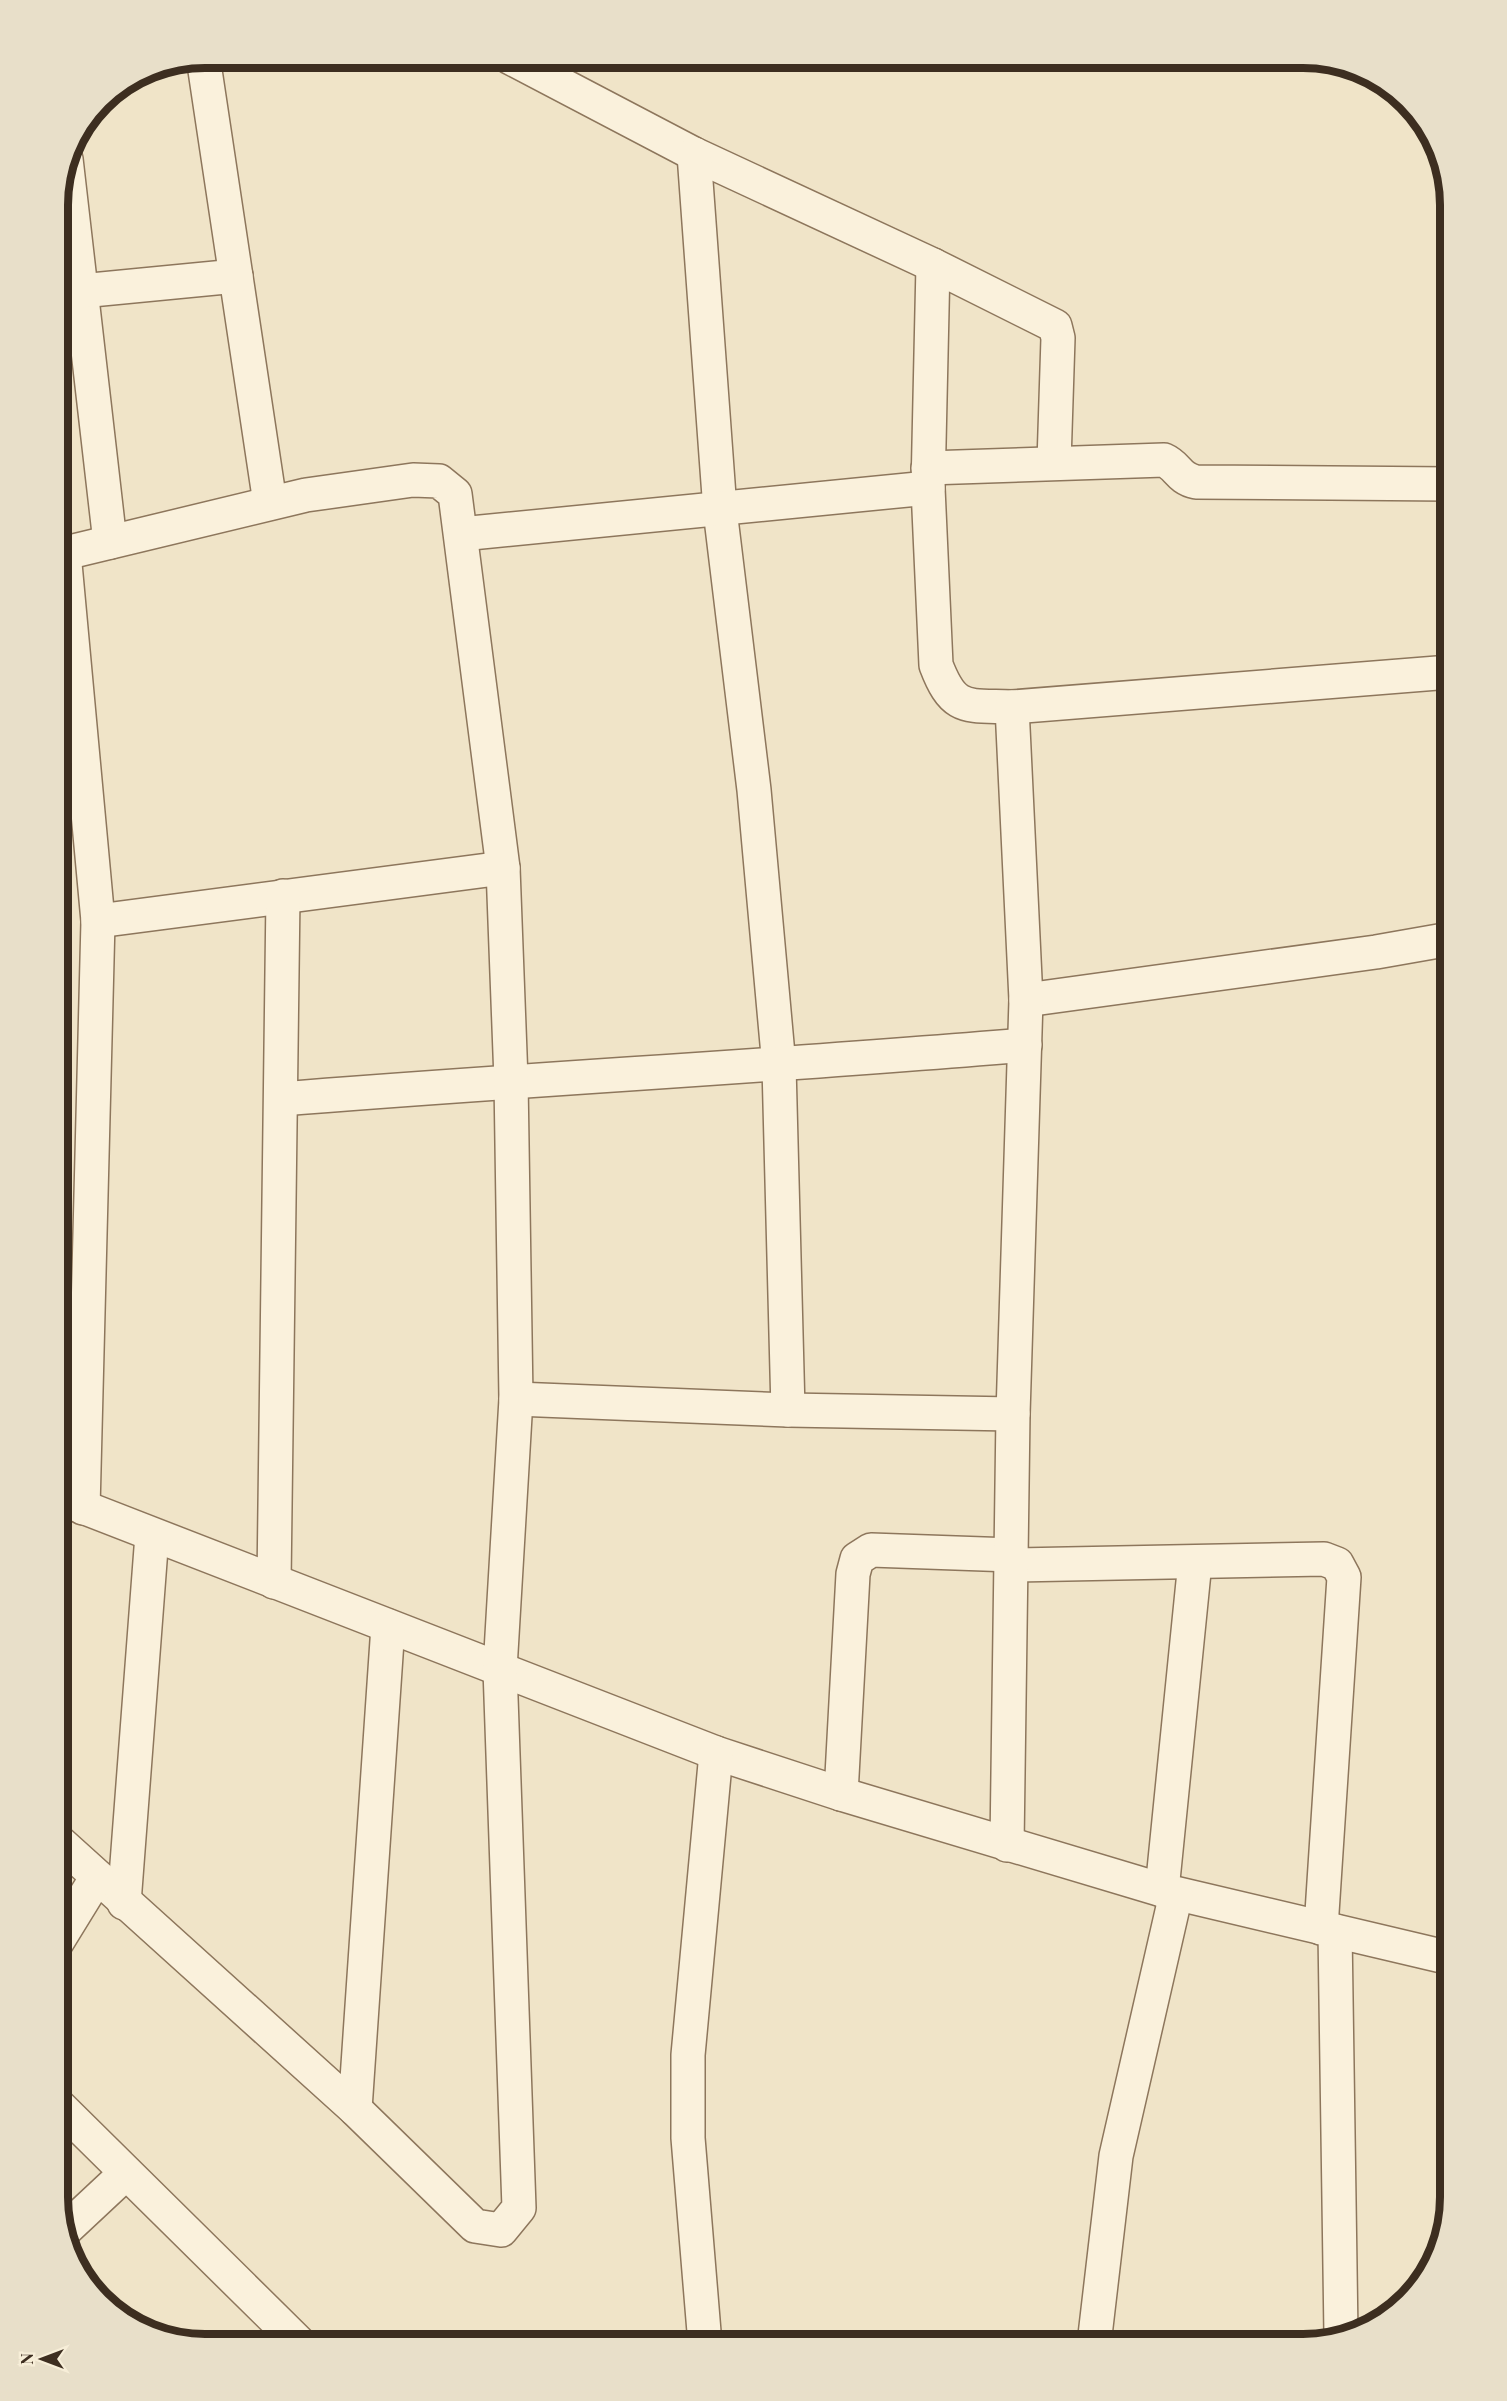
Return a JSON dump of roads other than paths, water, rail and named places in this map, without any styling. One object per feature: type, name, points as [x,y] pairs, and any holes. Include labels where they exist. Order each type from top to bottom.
[{"type":"street","points":[[205,68],[270,503]]},
{"type":"street","points":[[530,68],[694,154],[933,265],[1055,326],[1058,338],[1054,462]]},
{"type":"street","points":[[694,154],[720,510],[754,790],[778,1066],[788,1410]]},
{"type":"street","points":[[69,186],[110,542]]},
{"type":"street","points":[[933,265],[928,478],[936,665],[946,690],[963,705],[1011,707],[1440,673]]},
{"type":"street","points":[[81,291],[236,276]]},
{"type":"street","points":[[461,534],[720,510],[928,478],[1054,462],[1164,459],[1171,463],[1184,479],[1197,482],[1440,484]]},
{"type":"street","points":[[68,552],[306,495],[413,480],[439,481],[455,494],[503,868],[511,1080],[516,1398],[500,1669],[519,2208],[501,2230],[475,2226],[355,2109],[68,1850]]},
{"type":"street","points":[[68,631],[98,921],[70,1503],[716,1752],[841,1794],[1169,1892],[1440,1956]]},
{"type":"street","points":[[1007,1845],[1013,1414],[1026,1000],[1011,707]]},
{"type":"street","points":[[98,921],[503,868]]},
{"type":"street","points":[[274,1582],[283,896]]},
{"type":"street","points":[[1026,1000],[1376,952],[1440,941]]},
{"type":"street","points":[[281,1099],[511,1080],[778,1066],[1025,1045]]},
{"type":"street","points":[[516,1398],[788,1410],[1013,1414]]},
{"type":"street","points":[[124,1903],[152,1535]]},
{"type":"street","points":[[841,1794],[853,1574],[857,1559],[871,1550],[1011,1560],[1195,1562],[1324,1559],[1337,1564],[1344,1577],[1328,1930],[1341,2328]]},
{"type":"street","points":[[1095,2334],[1116,2156],[1169,1892],[1195,1562]]},
{"type":"street","points":[[355,2109],[387,1626]]},
{"type":"street","points":[[704,2333],[688,2138],[688,2055],[716,1752]]},
{"type":"street","points":[[68,1924],[97,1877]]},
{"type":"street","points":[[68,2115],[289,2333]]},
{"type":"street","points":[[71,2225],[126,2173]]}]
